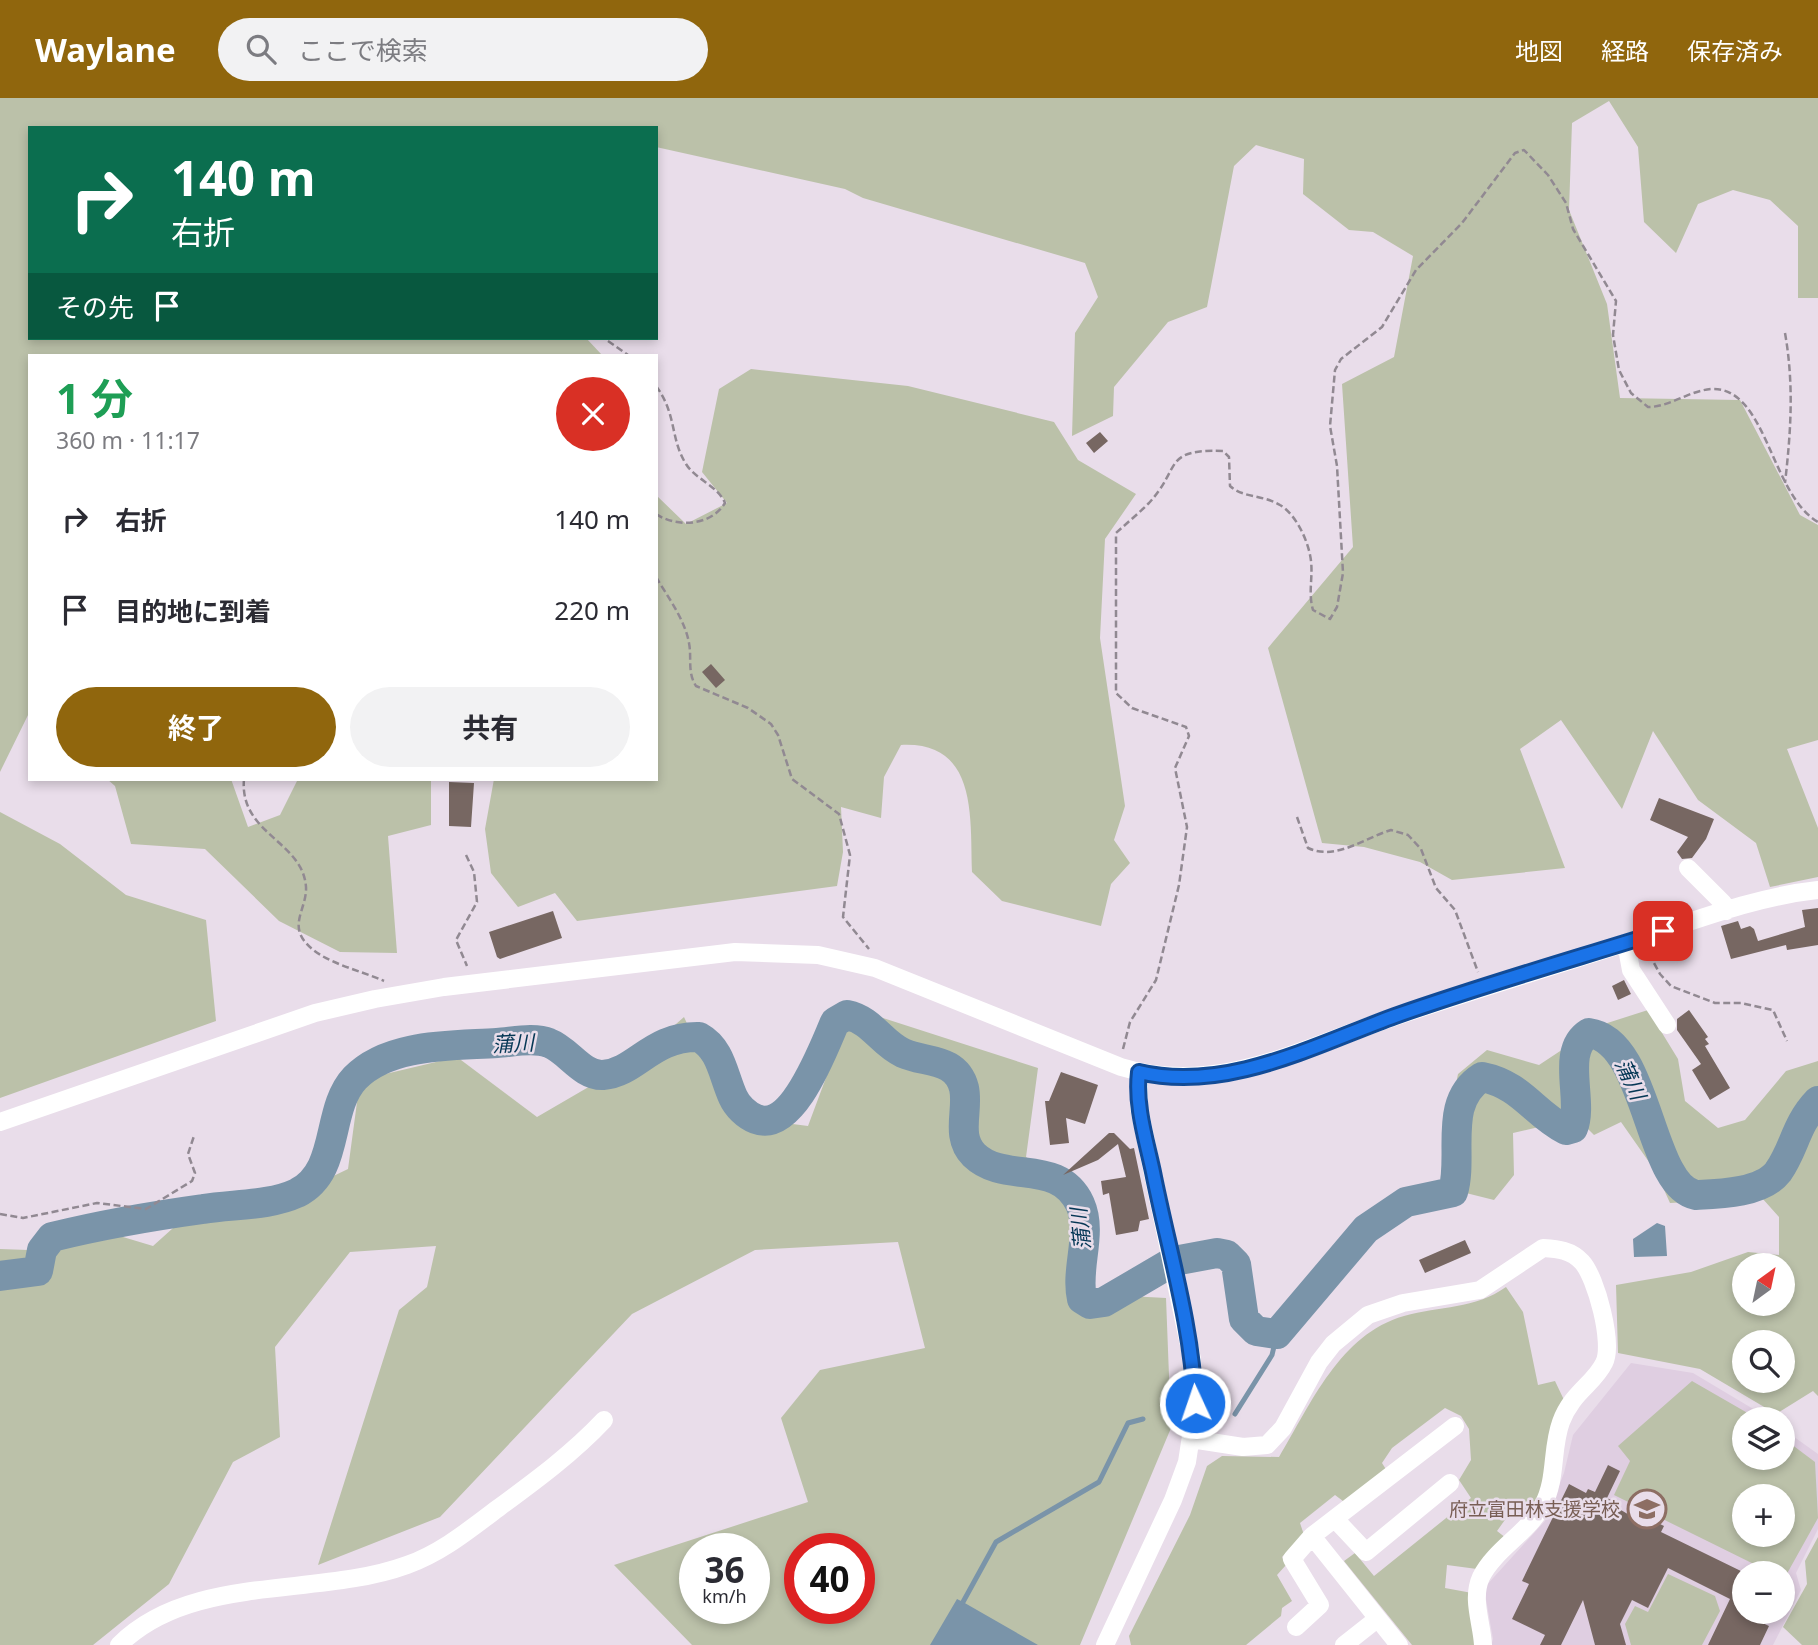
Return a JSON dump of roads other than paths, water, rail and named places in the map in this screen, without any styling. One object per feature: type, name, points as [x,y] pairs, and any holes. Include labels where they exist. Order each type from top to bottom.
[{"type":"street","points":[[1688,868],[1723,903],[1726,911]]},
{"type":"street","points":[[0,1122],[315,1013],[396,995],[472,983],[735,952],[818,955],[872,968],[1139,1072],[1181,1077],[1240,1070],[1726,911],[1784,895],[1818,890]]},
{"type":"street","points":[[1634,940],[1631,970],[1667,1025]]},
{"type":"street","points":[[1105,1645],[1173,1500],[1191,1439],[1194,1383],[1182,1308],[1139,1108],[1139,1072]]},
{"type":"street","points":[[1191,1439],[1243,1447],[1267,1445],[1283,1428],[1319,1362],[1333,1344],[1368,1315],[1403,1303],[1480,1290],[1543,1248],[1571,1253],[1581,1261],[1592,1279],[1608,1345],[1607,1355],[1600,1369],[1572,1398],[1564,1412],[1556,1441],[1552,1477],[1543,1504],[1480,1578],[1477,1606],[1483,1645]]},
{"type":"street","points":[[119,1645],[143,1624],[178,1607],[373,1574],[426,1557],[464,1534],[578,1448],[604,1420]]},
{"type":"street","points":[[1296,1627],[1320,1605],[1292,1559],[1312,1536],[1455,1426]]},
{"type":"street","points":[[1335,1519],[1366,1552],[1450,1483]]},
{"type":"street","points":[[1312,1536],[1399,1645]]},
{"type":"street","points":[[1343,1645],[1377,1619]]},
{"type":"water","points":[[1657,1223],[1665,1226],[1667,1256],[1634,1257],[1633,1239]]},
{"type":"water","points":[[957,1599],[963,1602],[1038,1645],[930,1645]]},
{"type":"waterway","name":"蒲川","points":[[0,1276],[38,1271],[42,1250],[52,1237],[165,1215],[263,1202],[297,1193],[311,1183],[320,1170],[327,1155],[339,1106],[355,1078],[385,1058],[403,1052],[442,1046],[543,1041],[556,1046],[588,1071],[603,1075],[626,1068],[669,1042],[699,1037],[717,1055],[739,1107],[756,1119],[770,1120],[782,1114],[805,1086],[835,1022],[847,1015],[856,1018],[895,1049],[939,1063],[954,1071],[964,1088],[965,1140],[974,1155],[1001,1169],[1059,1181],[1070,1190],[1084,1215],[1080,1287],[1082,1299],[1090,1304],[1104,1302],[1174,1261],[1217,1253],[1227,1255],[1236,1264],[1244,1319],[1256,1331],[1277,1334],[1366,1229],[1406,1202],[1453,1192],[1458,1115],[1462,1100],[1482,1077],[1507,1086],[1566,1130],[1573,1128],[1576,1117],[1574,1064],[1580,1041],[1589,1033],[1609,1042],[1624,1060],[1637,1085],[1667,1167],[1680,1186],[1696,1195],[1740,1191],[1771,1179],[1784,1163],[1804,1119],[1818,1101]]},
{"type":"waterway","points":[[1235,1414],[1272,1355],[1277,1334]]},
{"type":"waterway","points":[[963,1602],[996,1542],[1099,1482],[1128,1423],[1143,1419]]},
{"type":"place","name":"府立富田林支援学校","points":[[1647,1509]]}]
